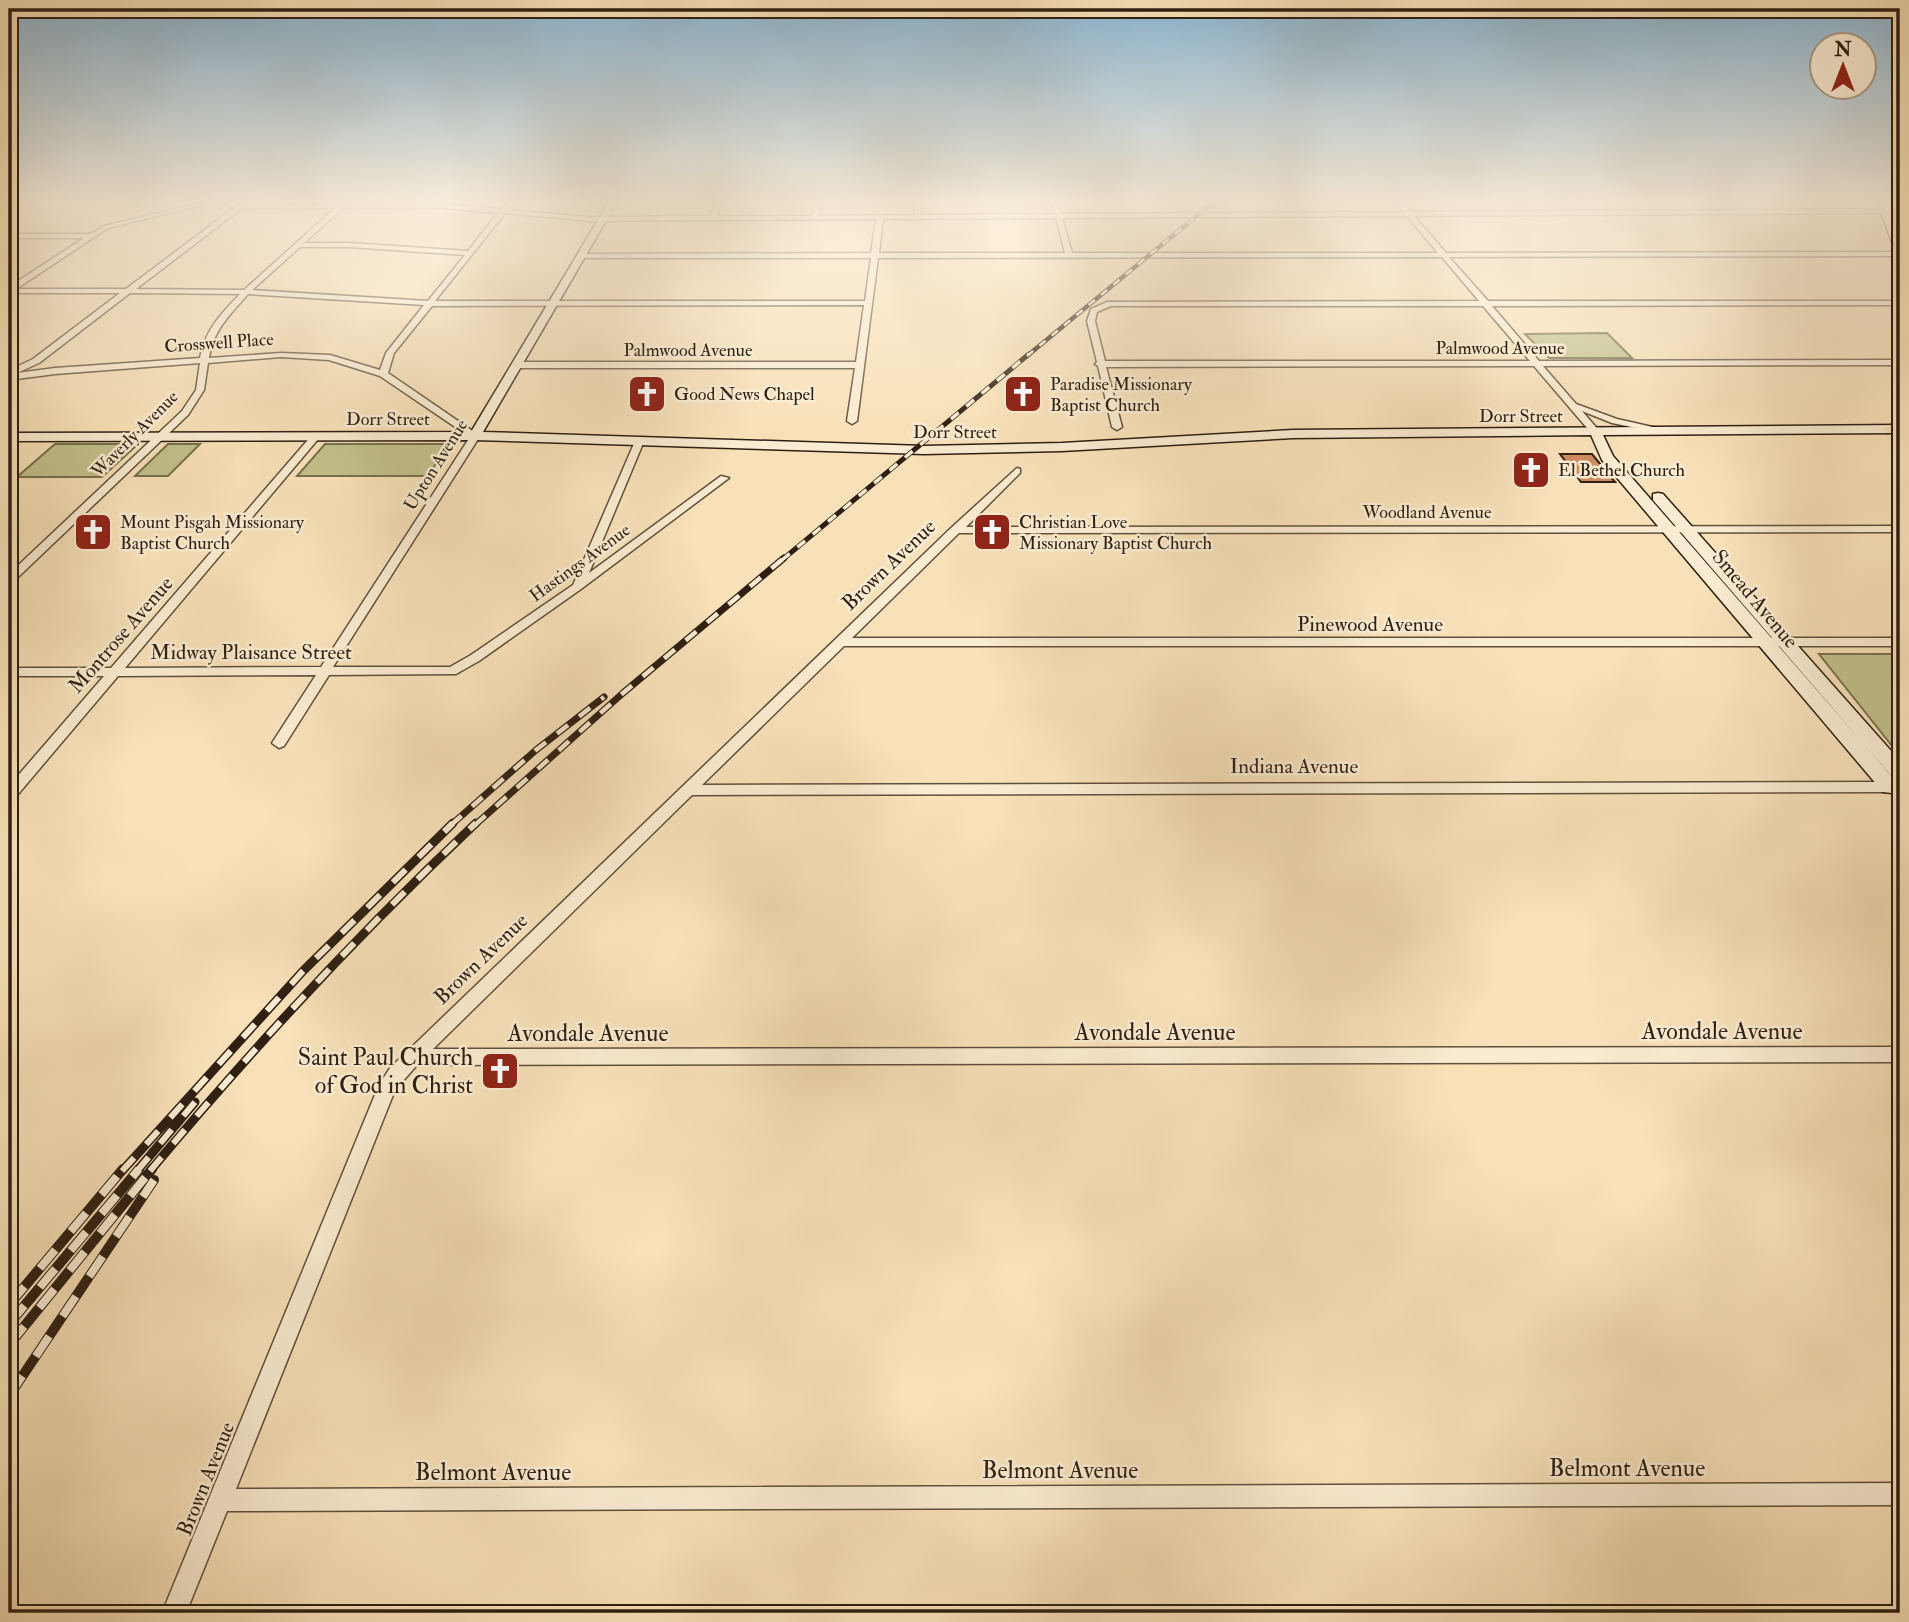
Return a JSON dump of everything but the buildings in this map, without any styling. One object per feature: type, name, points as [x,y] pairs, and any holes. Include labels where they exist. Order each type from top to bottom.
[{"type":"main road","name":"Upton Avenue","points":[[475,436],[569,276]]},
{"type":"main road","name":"Dorr Street","points":[[9,437],[475,436],[781,447],[965,450],[1293,434],[1897,428]]},
{"type":"main road","points":[[1537,433],[1584,445],[1606,457]]},
{"type":"main road","name":"Smead Avenue","points":[[1596,433],[1606,457]]},
{"type":"main road","name":"Smead Avenue","points":[[1596,433],[1623,457],[1785,642],[1897,782]]},
{"type":"street","points":[[9,291],[32,276]]},
{"type":"street","points":[[9,376],[36,361],[146,276]]},
{"type":"street","name":"Waverly Avenue","points":[[9,580],[160,437],[196,399],[200,390],[207,342],[215,326],[265,276]]},
{"type":"street","points":[[383,374],[390,353],[452,276]]},
{"type":"street","points":[[852,421],[872,276]]},
{"type":"street","name":"Smead Avenue","points":[[1463,276],[1596,433]]},
{"type":"street","points":[[9,291],[246,292],[430,304],[868,303]]},
{"type":"street","points":[[1117,427],[1099,364],[1090,318],[1098,309],[1116,303],[1900,303]]},
{"type":"street","name":"Crosswell Place","points":[[9,376],[297,355],[343,361],[383,374],[475,436]]},
{"type":"street","points":[[36,361],[55,371]]},
{"type":"street","name":"Palmwood Avenue","points":[[1099,364],[1900,363]]},
{"type":"street","name":"Palmwood Avenue","points":[[517,366],[860,365]]},
{"type":"street","points":[[1571,402],[1615,421],[1673,431]]},
{"type":"street","name":"Montrose Avenue","points":[[9,795],[316,436]]},
{"type":"street","name":"Upton Avenue","points":[[279,743],[475,436]]},
{"type":"street","points":[[577,587],[639,441]]},
{"type":"street","name":"Smead Avenue","points":[[1606,457],[1765,643],[1897,782]]},
{"type":"street","name":"Brown Avenue","points":[[174,1613],[388,1085],[411,1057],[1017,471]]},
{"type":"street","name":"Hastings Avenue","points":[[452,671],[577,587],[724,478]]},
{"type":"street","name":"Woodland Avenue","points":[[955,530],[1900,529]]},
{"type":"street","name":"Pinewood Avenue","points":[[839,642],[1900,642]]},
{"type":"street","name":"Midway Plaisance Street","points":[[9,672],[452,671]]},
{"type":"street","name":"Indiana Avenue","points":[[687,790],[1897,782]]},
{"type":"street","name":"Avondale Avenue","points":[[411,1057],[1900,1055]]},
{"type":"street","name":"Belmont Avenue","points":[[220,1500],[1900,1494]]},
{"type":"shaded area","points":[[1607,333],[1632,358],[1549,358],[1525,334]]},
{"type":"shaded area","points":[[55,444],[137,445],[102,477],[17,477]]},
{"type":"shaded area","points":[[168,444],[200,444],[168,476],[135,476]]},
{"type":"shaded area","points":[[325,444],[448,445],[428,476],[297,476]]},
{"type":"shaded area","points":[[1819,654],[1900,654],[1900,756]]},
{"type":"railway","points":[[1027,356],[1124,276]]},
{"type":"railway","points":[[782,560],[1029,354]]},
{"type":"railway","points":[[475,825],[623,693],[784,558]]},
{"type":"railway","points":[[451,825],[536,750],[604,697]]},
{"type":"railway","points":[[122,1171],[303,971],[453,823]]},
{"type":"railway","points":[[150,1171],[308,992],[390,906],[476,823]]},
{"type":"railway","points":[[137,1171],[195,1102]]},
{"type":"railway","points":[[9,1305],[123,1169]]},
{"type":"railway","points":[[9,1324],[139,1169]]},
{"type":"railway","points":[[9,1345],[152,1169]]},
{"type":"railway","points":[[9,1396],[154,1180]]},
{"type":"place","name":"Good News Chapel","points":[[647,394]]},
{"type":"place","name":"Paradise Missionary Baptist Church","points":[[1023,394]]},
{"type":"place","name":"El Bethel Church","points":[[1531,470]]},
{"type":"place","name":"Mount Pisgah Missionary Baptist Church","points":[[93,532]]},
{"type":"place","name":"Christian Love Missionary Baptist Church","points":[[992,532]]},
{"type":"place","name":"Saint Paul Church of God in Christ","points":[[500,1071]]}]
